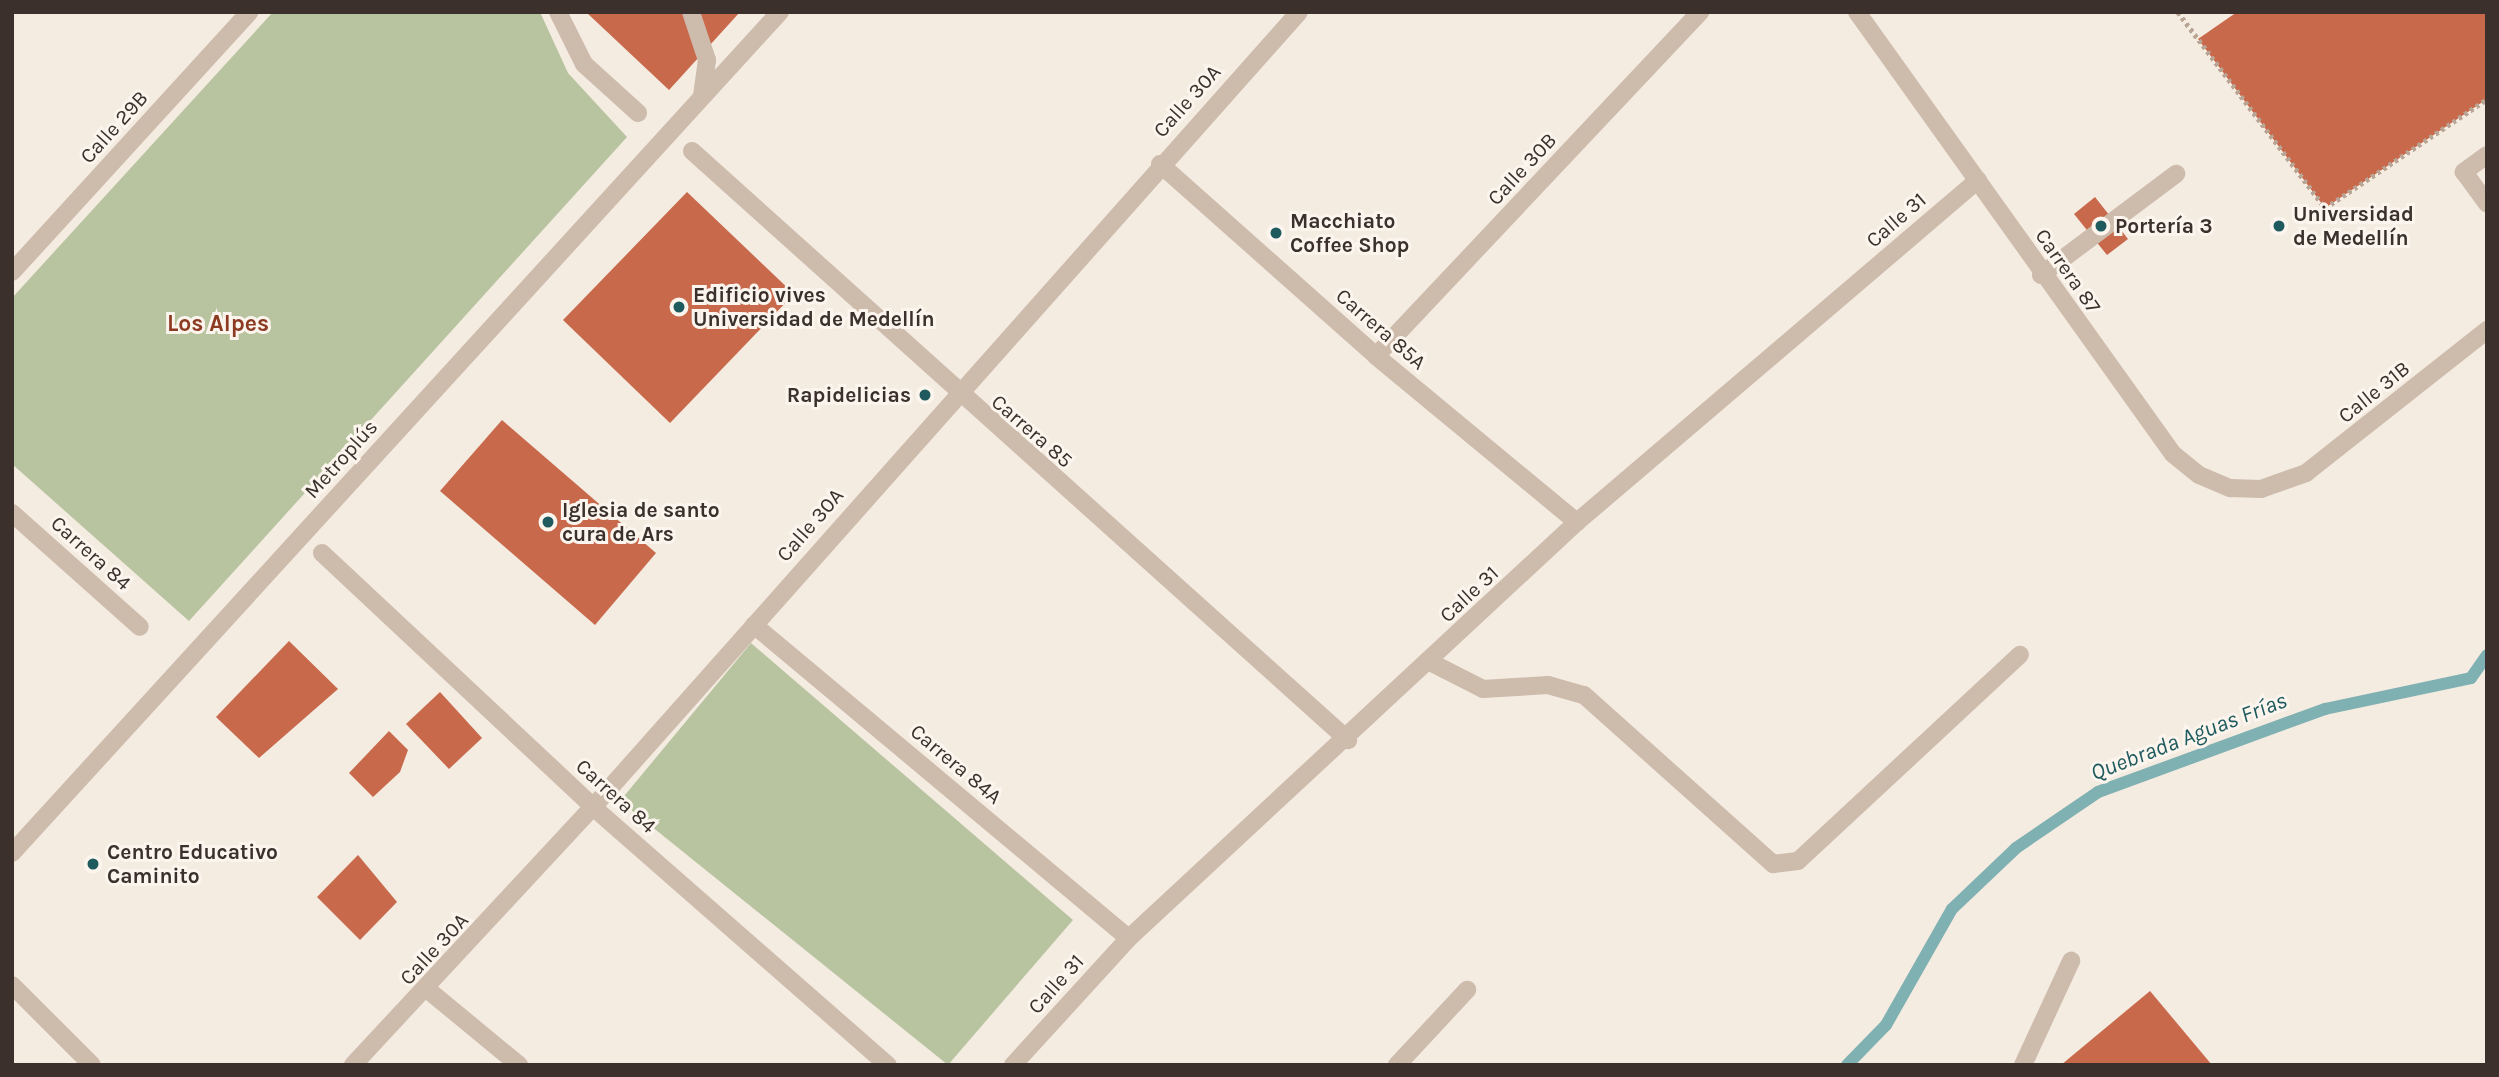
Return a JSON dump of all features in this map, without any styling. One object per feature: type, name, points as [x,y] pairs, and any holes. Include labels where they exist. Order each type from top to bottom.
[{"type":"street","name":"Calle 29B","points":[[12,272],[249,12]]},
{"type":"street","points":[[558,12],[584,64],[638,113]]},
{"type":"street","points":[[691,12],[708,60],[702,95]]},
{"type":"street","name":"Metroplús","points":[[12,853],[780,12]]},
{"type":"street","name":"Calle 30A","points":[[353,1065],[428,990],[593,807],[955,393],[1298,12]]},
{"type":"street","name":"Calle 30B","points":[[1376,356],[1700,12]]},
{"type":"street","name":"Carrera 87","points":[[1857,12],[1978,180],[2041,275],[2173,454],[2230,488],[2261,489],[2284,480]]},
{"type":"street","name":"Carrera 85","points":[[692,151],[955,393],[1348,740]]},
{"type":"street","points":[[2487,155],[2464,172],[2487,204]]},
{"type":"street","name":"Carrera 85A","points":[[1160,164],[1376,356],[1577,522]]},
{"type":"street","points":[[2041,275],[2176,174]]},
{"type":"street","name":"Calle 31","points":[[1013,1065],[1129,937],[1348,740],[1577,522],[1978,180]]},
{"type":"street","name":"Calle 31B","points":[[2284,480],[2327,459],[2487,330]]},
{"type":"street","name":"Carrera 84","points":[[12,513],[140,627]]},
{"type":"street","name":"Carrera 84","points":[[322,553],[593,807],[888,1065]]},
{"type":"street","name":"Carrera 84A","points":[[754,625],[1129,937]]},
{"type":"street","points":[[1430,662],[1483,689],[1548,685],[1584,695],[1773,864],[1798,861],[2020,655]]},
{"type":"street","points":[[2023,1065],[2071,961]]},
{"type":"street","points":[[12,985],[92,1065]]},
{"type":"street","points":[[428,990],[519,1065]]},
{"type":"street","points":[[1397,1065],[1467,990]]},
{"type":"path","points":[[2178,12],[2325,208],[2487,99]]},
{"type":"green space","name":"Los Alpes","points":[[273,12],[540,12],[568,73],[627,137],[189,621],[12,464],[12,298]]},
{"type":"green space","points":[[751,643],[1073,920],[948,1065],[620,801]]},
{"type":"building","points":[[586,12],[740,12],[669,90]]},
{"type":"building","points":[[2237,12],[2487,12],[2487,99],[2325,208],[2198,39]]},
{"type":"building","name":"Edificio vives Universidad de Medellín","points":[[687,192],[794,294],[670,423],[563,320]]},
{"type":"building","name":"Portería 3","points":[[2095,197],[2128,239],[2107,255],[2074,214]]},
{"type":"building","name":"Iglesia de santo cura de Ars","points":[[502,420],[656,553],[595,625],[440,491]]},
{"type":"building","points":[[289,641],[338,689],[259,758],[216,717]]},
{"type":"building","points":[[440,692],[482,738],[449,769],[406,724]]},
{"type":"building","points":[[389,731],[408,750],[400,772],[373,797],[349,773]]},
{"type":"building","points":[[358,855],[397,902],[360,940],[317,897]]},
{"type":"building","points":[[2150,991],[2212,1065],[2061,1065]]},
{"type":"waterway","name":"Quebrada Aguas Frías","points":[[1847,1065],[1886,1025],[1952,909],[2016,848],[2098,792],[2325,709],[2471,678],[2487,655]]},
{"type":"place","name":"Portería 3","points":[[2101,226]]},
{"type":"place","name":"Universidad de Medellín","points":[[2279,226]]},
{"type":"place","name":"Macchiato Coffee Shop","points":[[1276,233]]},
{"type":"place","name":"Edificio vives Universidad de Medellín","points":[[679,307]]},
{"type":"place","name":"Rapidelicias","points":[[925,395]]},
{"type":"place","name":"Iglesia de santo cura de Ars","points":[[548,522]]},
{"type":"place","name":"Centro Educativo Caminito","points":[[93,864]]},
{"type":"district","name":"Los Alpes","points":[[218,324]]}]
